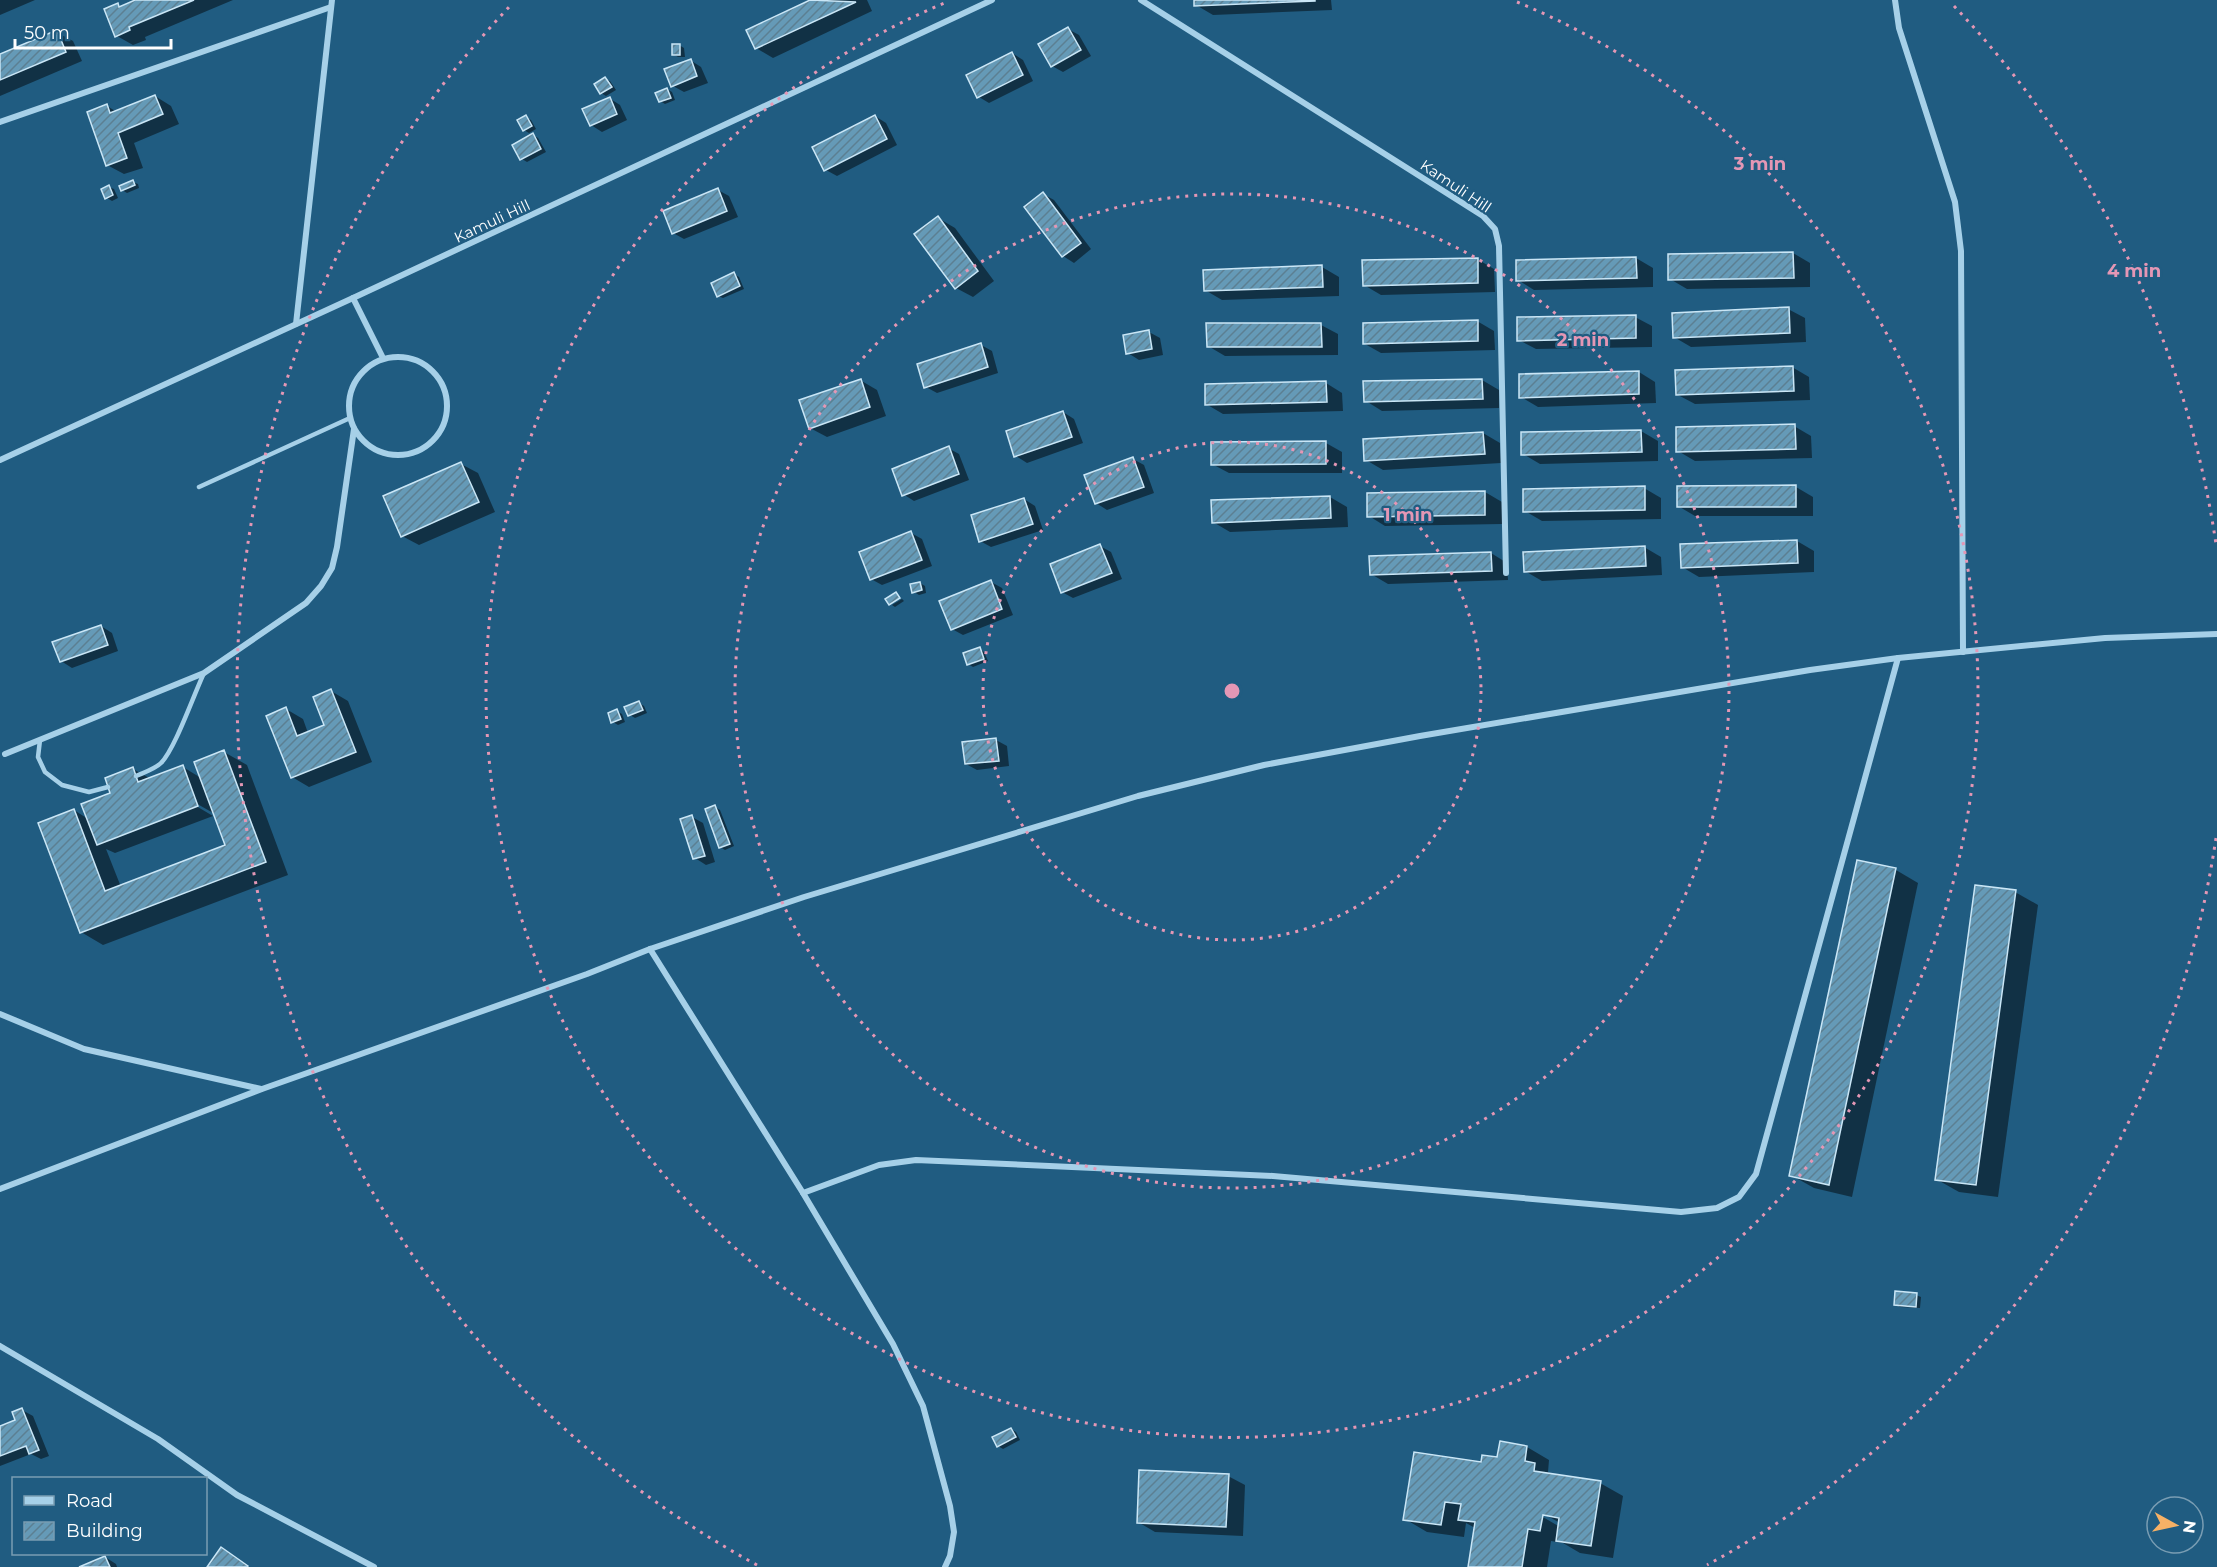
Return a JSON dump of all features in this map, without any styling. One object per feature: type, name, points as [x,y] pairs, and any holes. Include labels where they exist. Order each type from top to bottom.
[{"type":"street","name":"Kamuli Hill","points":[[0,460],[354,298],[992,0]]},
{"type":"street","name":"Kamuli Hill","points":[[1141,0],[1483,216],[1495,229],[1499,246],[1506,573]]},
{"type":"street","points":[[1895,0],[1899,28],[1959,223],[1963,652]]},
{"type":"street","points":[[0,122],[331,4],[296,324]]},
{"type":"street","points":[[354,298],[382,358]]},
{"type":"street","points":[[394,356],[417,359],[436,373],[446,394],[446,417],[443,428],[436,437],[418,451],[395,455],[371,448],[354,429],[350,418],[349,399],[355,381],[362,371],[382,358],[394,356]]},
{"type":"street","points":[[5,754],[204,673],[306,603],[321,586],[332,568],[354,429]]},
{"type":"street","points":[[0,1189],[262,1089],[575,978],[650,949],[804,897],[1138,796],[1264,765],[1810,670],[1898,658],[2105,639],[2217,634]]},
{"type":"street","points":[[803,1193],[879,1165],[916,1160],[1273,1176],[1682,1212],[1717,1208],[1739,1197],[1756,1174],[1898,658]]},
{"type":"street","points":[[650,949],[803,1193],[893,1344],[923,1407],[950,1506],[954,1532],[945,1567]]},
{"type":"street","points":[[0,1014],[84,1049],[262,1089]]},
{"type":"street","points":[[0,1346],[158,1439],[237,1495],[374,1567]]},
{"type":"lane","points":[[199,487],[350,418]]},
{"type":"lane","points":[[136,776],[163,761],[172,746],[204,673]]},
{"type":"lane","points":[[40,740],[38,757],[45,772],[63,785],[89,792],[108,787]]},
{"type":"building","points":[[135,0],[194,0],[129,27],[130,30],[115,37],[104,9],[118,3],[119,7]]},
{"type":"building","points":[[810,0],[856,2],[755,49],[746,30]]},
{"type":"building","points":[[1194,0],[1315,0],[1315,1],[1194,6]]},
{"type":"building","points":[[1068,27],[1081,50],[1051,67],[1038,44]]},
{"type":"building","points":[[57,30],[66,52],[0,80],[0,54]]},
{"type":"building","points":[[672,44],[680,44],[680,55],[672,55]]},
{"type":"building","points":[[1012,52],[1023,75],[977,98],[966,75]]},
{"type":"building","points":[[691,59],[697,76],[671,87],[664,69]]},
{"type":"building","points":[[605,77],[612,87],[600,94],[594,84]]},
{"type":"building","points":[[667,88],[671,98],[659,102],[655,93]]},
{"type":"building","points":[[155,95],[163,114],[118,133],[127,158],[106,166],[87,112],[107,104],[110,113]]},
{"type":"building","points":[[610,97],[617,114],[590,126],[582,109]]},
{"type":"building","points":[[526,115],[532,126],[523,131],[517,120]]},
{"type":"building","points":[[875,115],[887,139],[824,171],[812,147]]},
{"type":"building","points":[[533,133],[541,149],[520,160],[512,145]]},
{"type":"building","points":[[133,180],[135,185],[121,191],[119,186]]},
{"type":"building","points":[[109,185],[113,195],[105,199],[101,189]]},
{"type":"building","points":[[718,188],[727,211],[672,234],[663,211]]},
{"type":"building","points":[[1043,192],[1081,243],[1062,257],[1024,207]]},
{"type":"building","points":[[938,216],[978,271],[955,289],[914,234]]},
{"type":"building","points":[[1793,252],[1794,278],[1668,280],[1668,254]]},
{"type":"building","points":[[1636,257],[1637,278],[1516,281],[1516,260]]},
{"type":"building","points":[[1478,258],[1478,283],[1363,286],[1362,260]]},
{"type":"building","points":[[1322,265],[1323,287],[1204,291],[1203,270]]},
{"type":"building","points":[[734,272],[740,286],[717,297],[711,283]]},
{"type":"building","points":[[1789,307],[1790,333],[1673,338],[1672,313]]},
{"type":"building","points":[[1636,315],[1636,338],[1517,341],[1517,317]]},
{"type":"building","points":[[1478,320],[1478,341],[1363,344],[1363,323]]},
{"type":"building","points":[[1206,323],[1321,323],[1322,347],[1207,347]]},
{"type":"building","points":[[1149,330],[1152,349],[1126,354],[1123,335]]},
{"type":"building","points":[[981,343],[988,367],[924,388],[917,364]]},
{"type":"building","points":[[1793,366],[1794,391],[1676,395],[1675,370]]},
{"type":"building","points":[[1639,371],[1639,394],[1519,398],[1519,374]]},
{"type":"building","points":[[861,379],[870,407],[809,429],[799,400]]},
{"type":"building","points":[[1482,379],[1483,399],[1364,402],[1363,381]]},
{"type":"building","points":[[1326,381],[1327,402],[1205,405],[1205,384]]},
{"type":"building","points":[[1063,411],[1072,437],[1014,457],[1006,431]]},
{"type":"building","points":[[1795,424],[1796,449],[1676,452],[1676,427]]},
{"type":"building","points":[[1641,430],[1642,452],[1521,455],[1521,432]]},
{"type":"building","points":[[1483,432],[1485,454],[1364,461],[1363,439]]},
{"type":"building","points":[[1326,441],[1326,464],[1211,465],[1211,442]]},
{"type":"building","points":[[949,446],[959,474],[902,496],[892,469]]},
{"type":"building","points":[[1133,457],[1144,487],[1095,504],[1084,475]]},
{"type":"building","points":[[461,462],[479,502],[401,537],[383,496]]},
{"type":"building","points":[[1796,485],[1796,507],[1677,507],[1677,486]]},
{"type":"building","points":[[1645,486],[1645,510],[1523,512],[1523,489]]},
{"type":"building","points":[[1485,491],[1485,515],[1367,517],[1367,493]]},
{"type":"building","points":[[1330,496],[1331,518],[1212,523],[1211,500]]},
{"type":"building","points":[[1024,498],[1033,524],[979,542],[971,515]]},
{"type":"building","points":[[911,531],[922,560],[870,580],[859,552]]},
{"type":"building","points":[[1797,540],[1798,563],[1681,568],[1680,544]]},
{"type":"building","points":[[1100,544],[1112,573],[1061,593],[1050,564]]},
{"type":"building","points":[[1645,546],[1646,566],[1524,572],[1523,552]]},
{"type":"building","points":[[1491,552],[1492,571],[1370,575],[1369,556]]},
{"type":"building","points":[[991,580],[1002,609],[951,630],[939,601]]},
{"type":"building","points":[[920,582],[922,590],[912,593],[910,584]]},
{"type":"building","points":[[896,592],[900,598],[889,605],[885,599]]},
{"type":"building","points":[[101,625],[108,645],[60,662],[52,642]]},
{"type":"building","points":[[980,647],[984,659],[967,665],[963,653]]},
{"type":"building","points":[[331,689],[356,752],[291,778],[266,716],[286,707],[297,736],[324,725],[313,697]]},
{"type":"building","points":[[639,701],[643,710],[628,716],[624,707]]},
{"type":"building","points":[[617,709],[621,719],[611,723],[608,713]]},
{"type":"building","points":[[996,738],[999,761],[965,764],[962,742]]},
{"type":"building","points":[[224,750],[266,862],[80,933],[38,823],[74,809],[105,891],[225,845],[194,762]]},
{"type":"building","points":[[183,765],[198,806],[97,845],[81,804],[110,793],[105,778],[133,767],[138,782]]},
{"type":"building","points":[[715,805],[730,844],[719,848],[705,809]]},
{"type":"building","points":[[692,815],[705,856],[693,859],[680,819]]},
{"type":"building","points":[[1857,860],[1896,868],[1829,1185],[1789,1176]]},
{"type":"building","points":[[1975,885],[2016,890],[1976,1185],[1935,1180]]},
{"type":"building","points":[[1895,1291],[1917,1293],[1916,1307],[1894,1305]]},
{"type":"building","points":[[22,1408],[39,1450],[29,1454],[26,1446],[0,1456],[0,1426],[15,1420],[12,1412]]},
{"type":"building","points":[[1011,1428],[1016,1437],[997,1447],[992,1437]]},
{"type":"building","points":[[1500,1441],[1527,1446],[1525,1461],[1535,1463],[1534,1471],[1601,1481],[1591,1546],[1556,1541],[1559,1518],[1543,1515],[1540,1531],[1528,1529],[1522,1567],[1468,1567],[1475,1522],[1458,1520],[1461,1504],[1445,1502],[1441,1525],[1403,1520],[1414,1452],[1481,1462],[1482,1455],[1497,1457]]},
{"type":"building","points":[[1139,1470],[1229,1474],[1226,1527],[1137,1523]]},
{"type":"building","points":[[221,1547],[248,1566],[207,1567]]},
{"type":"building","points":[[105,1556],[110,1567],[79,1567]]}]
